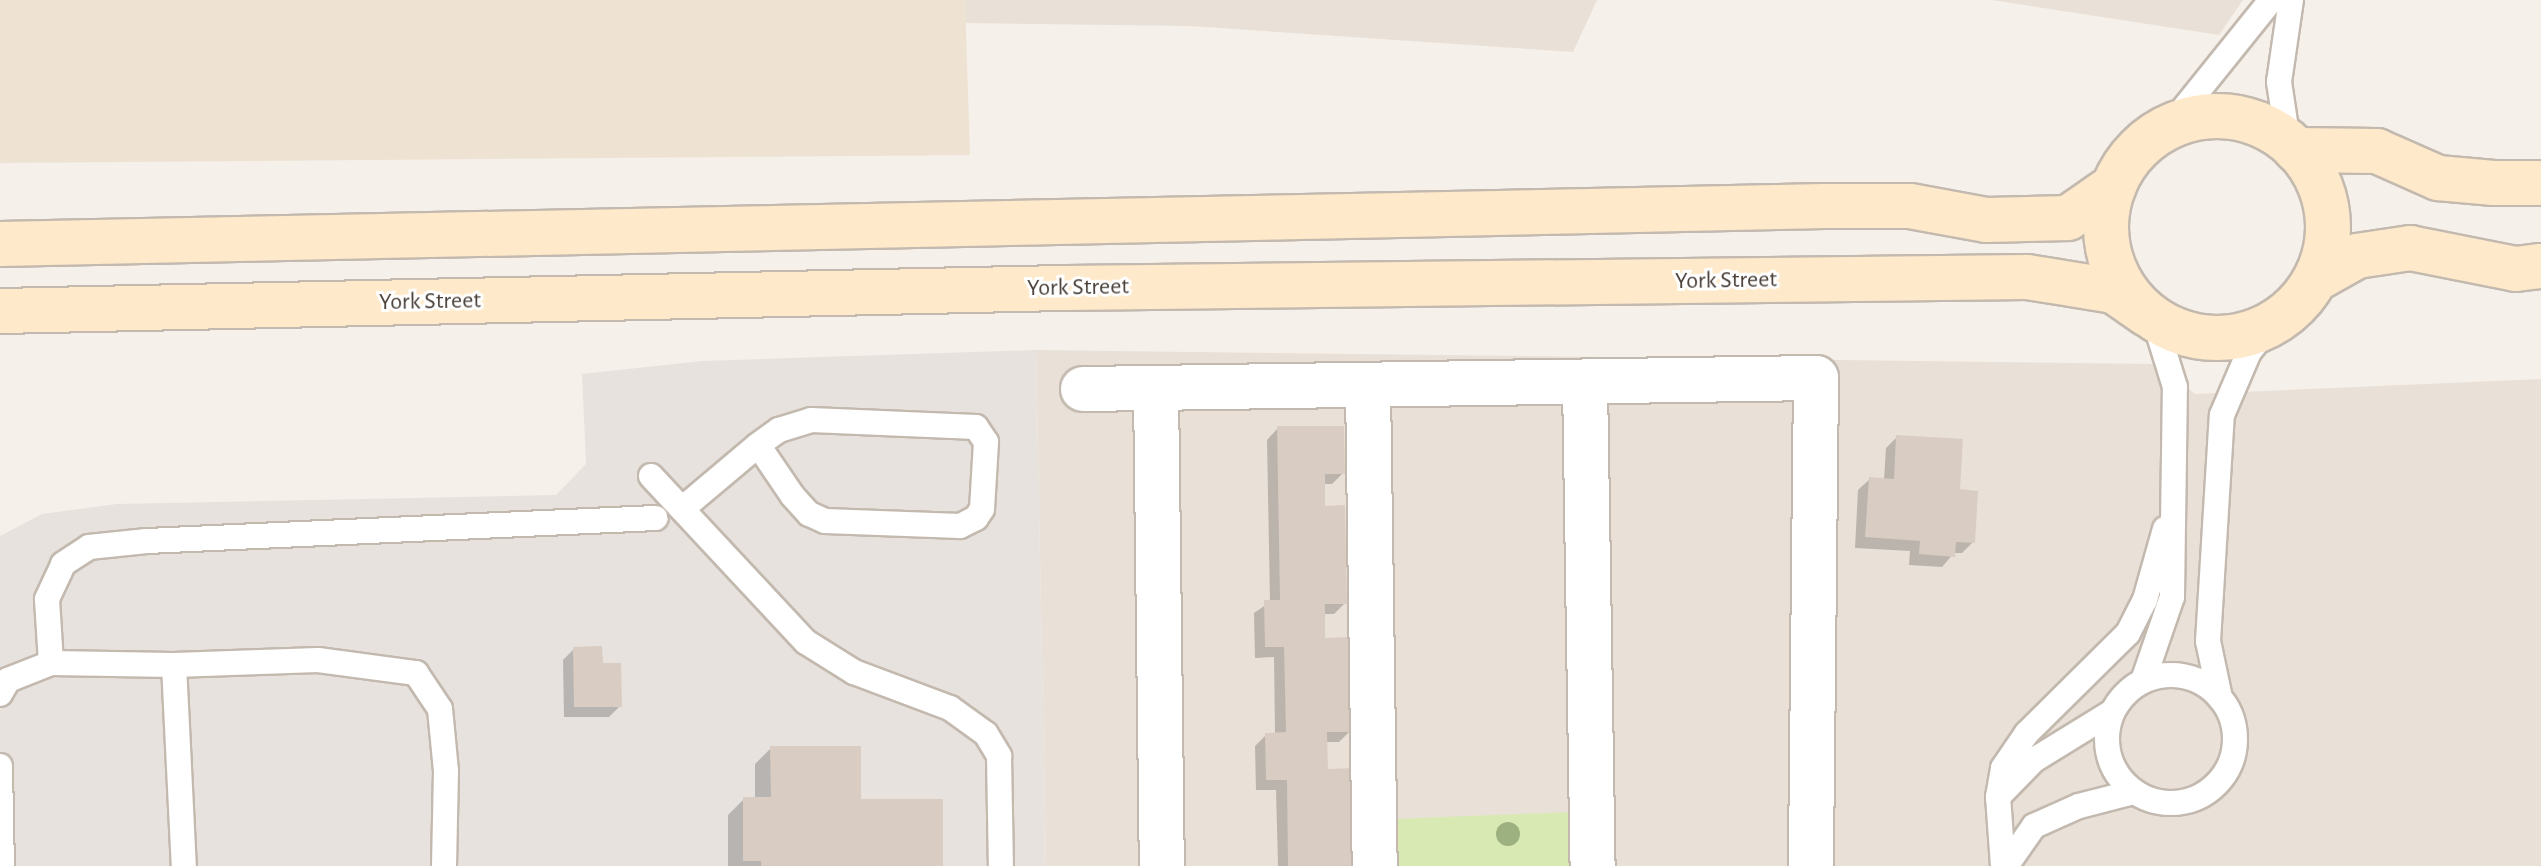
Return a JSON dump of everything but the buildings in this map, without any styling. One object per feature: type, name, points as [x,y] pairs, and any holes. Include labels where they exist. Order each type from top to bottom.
[{"type":"main road","points":[[2150,316],[2131,297],[2110,256],[2107,209],[2114,186],[2127,162],[2146,142],[2169,127],[2193,118],[2243,119],[2292,146],[2377,151],[2438,178],[2541,183]]},
{"type":"main road","name":"York Street","points":[[0,311],[1066,288],[2027,277],[2114,291],[2176,330],[2224,339],[2271,325],[2304,297],[2316,279],[2328,235],[2327,212],[2311,168],[2292,146]]},
{"type":"main road","points":[[0,244],[1825,206],[1910,206],[1986,220],[2013,220],[2068,218],[2114,186]]},
{"type":"main road","name":"York Street","points":[[2316,279],[2357,256],[2410,248],[2516,269],[2541,266]]},
{"type":"street","points":[[1083,389],[1816,378],[1811,866]]},
{"type":"street","points":[[1585,382],[1593,866]]},
{"type":"street","points":[[1368,385],[1375,866]]},
{"type":"street","points":[[1156,388],[1162,866]]},
{"type":"lane","points":[[2169,127],[2271,0]]},
{"type":"lane","points":[[2291,0],[2279,82],[2292,146]]},
{"type":"lane","points":[[2143,681],[2172,597],[2174,496],[2175,387],[2150,316]]},
{"type":"lane","points":[[2220,698],[2205,685],[2186,677],[2164,675],[2143,681],[2125,694],[2112,712],[2106,734],[2109,756],[2118,776],[2134,792],[2154,802],[2174,804],[2194,799],[2211,789],[2225,774],[2233,756],[2235,735],[2230,716],[2220,698],[2208,641],[2222,415],[2249,352],[2271,325]]},
{"type":"lane","points":[[682,509],[758,445],[779,430],[811,420],[976,427],[986,442],[982,509],[976,518],[960,526],[825,521],[809,514],[792,495],[758,445]]},
{"type":"lane","points":[[651,476],[806,642],[854,672],[950,708],[986,734],[999,756],[1001,866]]},
{"type":"lane","points":[[2005,866],[1998,797],[2003,768],[2027,733],[2082,682],[2128,633],[2145,600],[2174,496]]},
{"type":"lane","points":[[51,663],[47,599],[63,564],[89,547],[147,541],[655,518]]},
{"type":"lane","points":[[0,694],[8,680],[51,663],[174,665],[318,660],[416,673],[440,709],[446,771],[444,866]]},
{"type":"lane","points":[[174,665],[184,866]]},
{"type":"lane","points":[[1998,797],[2034,760],[2112,712]]},
{"type":"lane","points":[[0,766],[2,866]]},
{"type":"lane","points":[[2005,866],[2034,826],[2079,806],[2134,792]]},
{"type":"shaded area","points":[[0,0],[965,0],[970,155],[0,163]]},
{"type":"shaded area","points":[[965,0],[1597,0],[1573,52],[1190,26],[965,23]]},
{"type":"shaded area","points":[[1992,0],[2243,0],[2219,35]]},
{"type":"shaded area","points":[[1036,350],[2160,364],[2195,394],[2541,379],[2541,866],[1046,866]]},
{"type":"shaded area","points":[[1036,350],[1046,866],[0,866],[0,536],[42,514],[117,504],[556,495],[586,464],[582,374],[702,361]]},
{"type":"green space","points":[[1571,812],[1574,866],[1395,866],[1393,819]]}]
